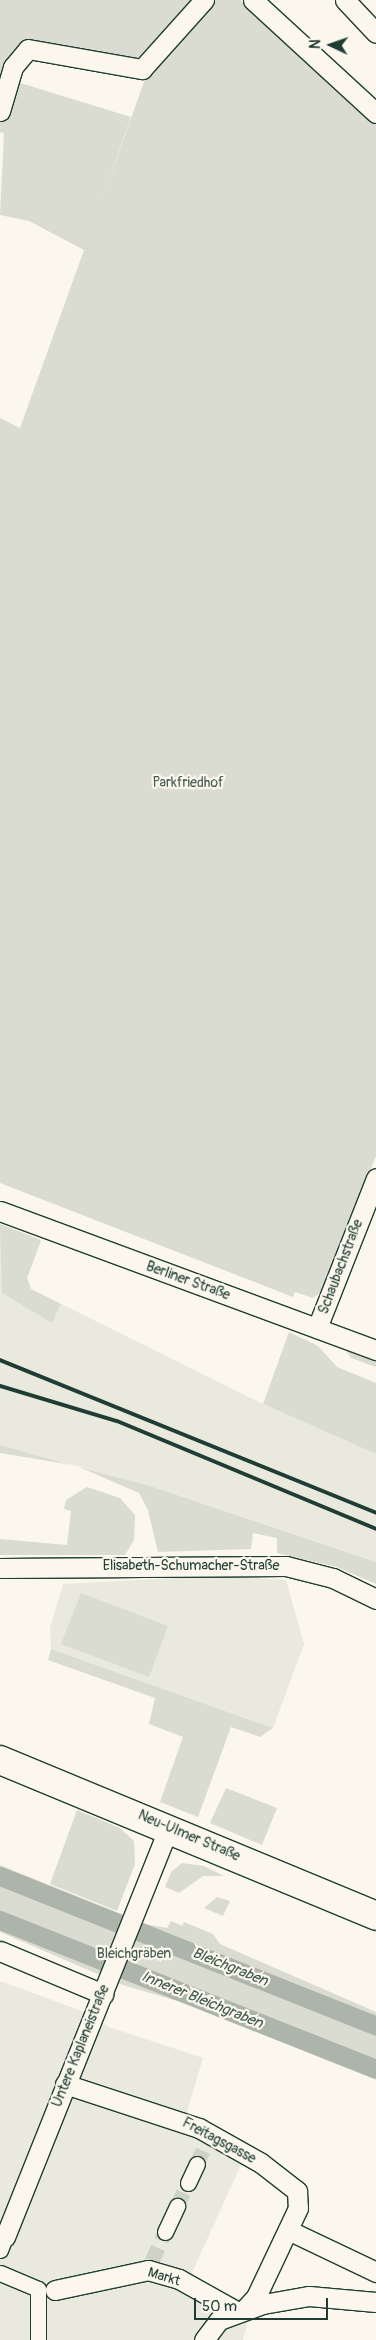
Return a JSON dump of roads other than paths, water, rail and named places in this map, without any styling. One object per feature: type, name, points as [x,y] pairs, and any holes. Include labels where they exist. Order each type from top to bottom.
[{"type":"main road","name":"Neu-Ulmer Straße","points":[[0,1760],[169,1828],[376,1916]]},
{"type":"street","points":[[0,111],[13,66],[28,49],[142,69],[204,0]]},
{"type":"street","points":[[252,0],[376,112]]},
{"type":"street","points":[[345,0],[376,33]]},
{"type":"street","name":"Schaubachstraße","points":[[317,1328],[376,1178]]},
{"type":"street","name":"Berliner Straße","points":[[0,1211],[376,1350]]},
{"type":"street","name":"Elisabeth-Schumacher-Straße","points":[[0,1568],[286,1566],[333,1578],[376,1599]]},
{"type":"street","name":"Untere Kaplaneistraße","points":[[3,2244],[65,2084],[169,1828]]},
{"type":"street","points":[[0,1951],[105,1988]]},
{"type":"street","name":"Freitagsgasse","points":[[65,2084],[86,2095],[183,2120],[209,2139],[262,2163],[297,2191],[298,2208],[288,2230],[256,2297],[242,2311]]},
{"type":"street","points":[[188,2183],[197,2164]]},
{"type":"street","points":[[165,2232],[177,2206]]},
{"type":"street","points":[[288,2230],[376,2272]]},
{"type":"street","name":"Markt","points":[[46,2289],[150,2265],[242,2311]]},
{"type":"street","points":[[0,2273],[46,2289],[39,2340]]},
{"type":"street","points":[[204,2340],[220,2320],[242,2311],[309,2296],[375,2298]]},
{"type":"waterway","name":"Bleichgraben","points":[[0,1876],[376,2026]]},
{"type":"waterway","name":"Innerer Bleichgraben","points":[[0,1920],[376,2069]]},
{"type":"tunnel","points":[[197,2164],[206,2143]]},
{"type":"tunnel","points":[[177,2206],[188,2183]]},
{"type":"tunnel","points":[[152,2261],[165,2232]]},
{"type":"railway","points":[[0,1360],[376,1513]]},
{"type":"railway","points":[[0,1386],[117,1421],[376,1529]]},
{"type":"park label","name":"Parkfriedhof","points":[[188,783]]},
{"type":"park label","name":"Bleichgräben","points":[[134,1954]]}]
